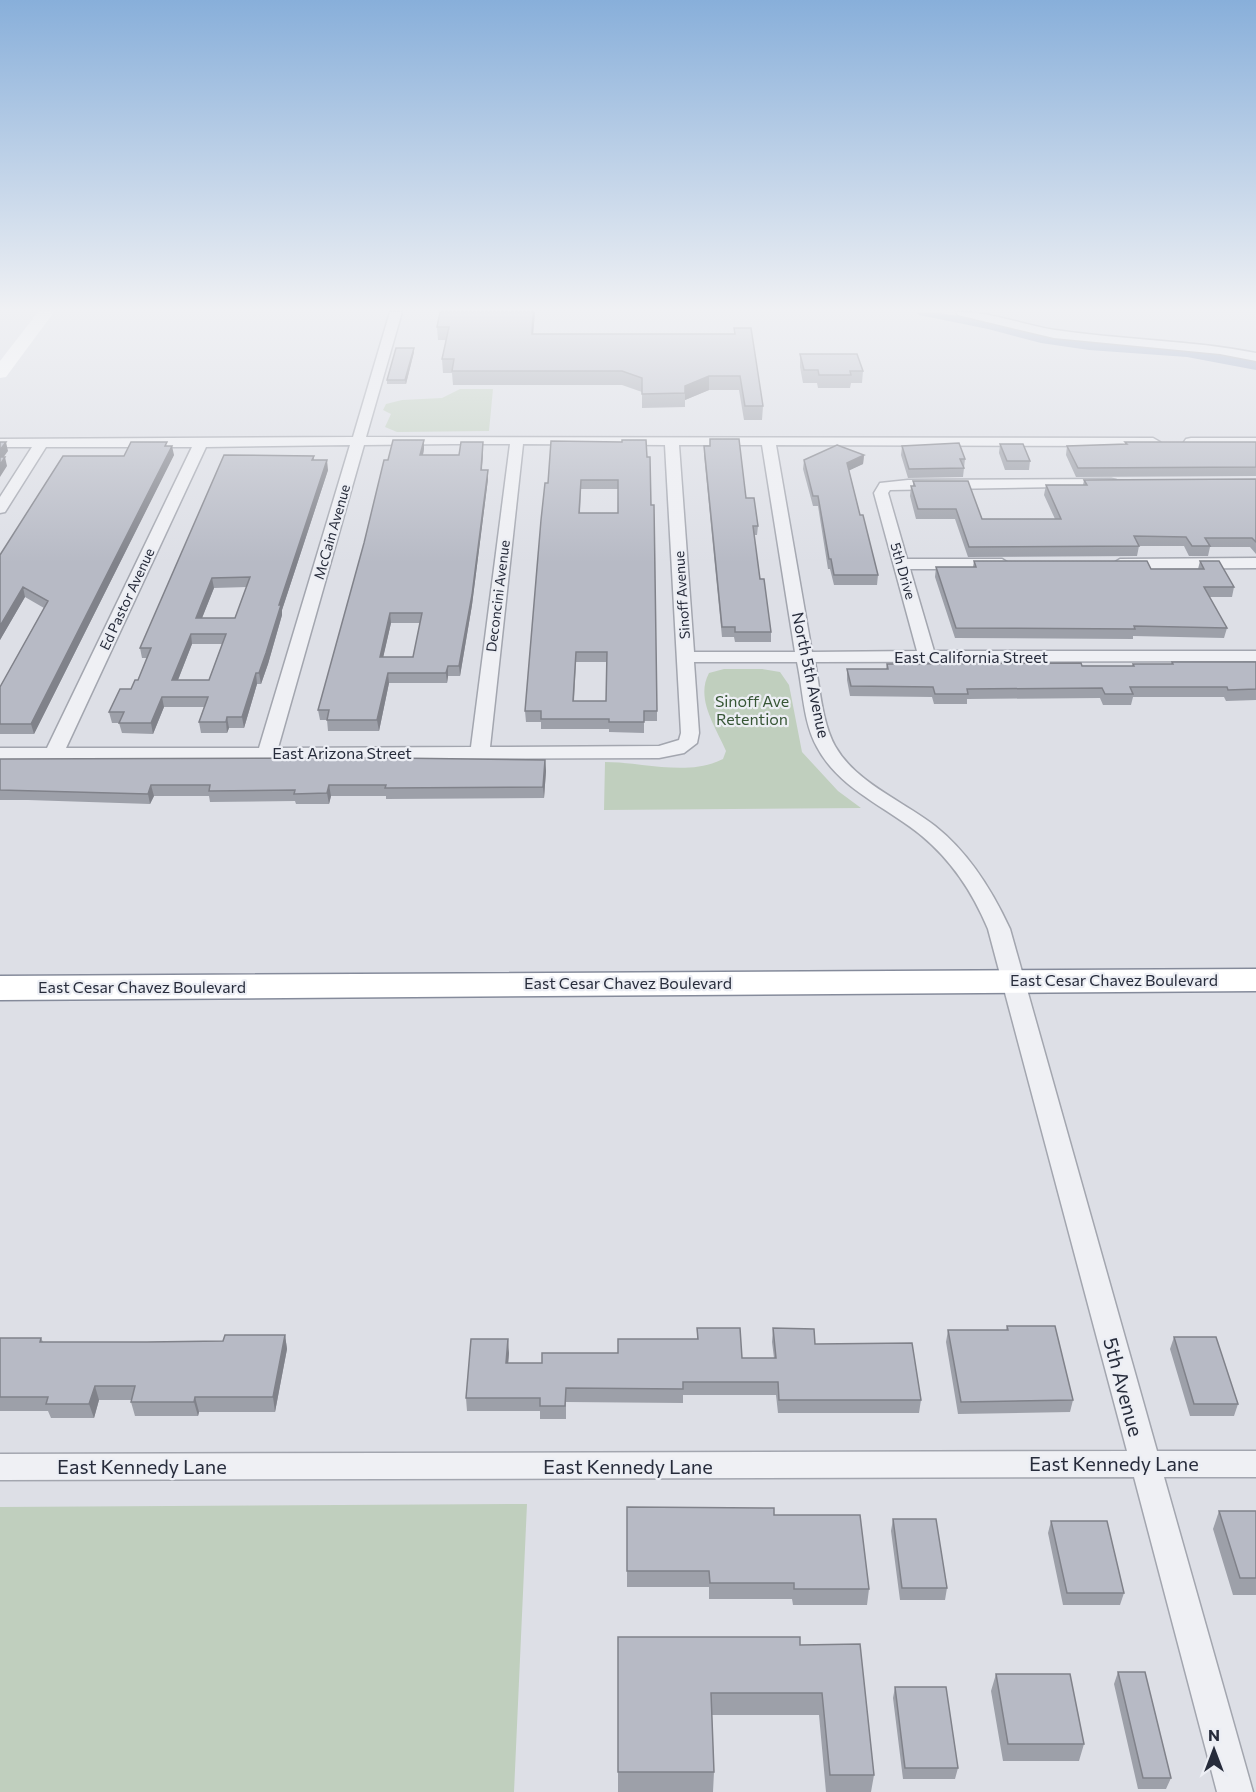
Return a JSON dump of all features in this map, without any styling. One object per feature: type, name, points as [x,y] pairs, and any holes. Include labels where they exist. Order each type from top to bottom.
[{"type":"highway","name":"East Cesar Chavez Boulevard","points":[[0,988],[1256,980]]},
{"type":"street","name":"McCain Avenue","points":[[267,753],[371,396]]},
{"type":"street","points":[[0,443],[200,444],[358,440],[1256,442]]},
{"type":"street","name":"Deconcini Avenue","points":[[480,752],[517,440]]},
{"type":"street","name":"Sinoff Avenue","points":[[672,440],[690,733],[688,743],[683,746]]},
{"type":"street","name":"North 5th Avenue","points":[[768,440],[805,657],[820,729],[827,749],[842,769],[871,793],[927,830],[952,853],[975,880],[988,902],[999,929],[1013,981]]},
{"type":"street","points":[[0,509],[42,443]]},
{"type":"street","name":"Ed Pastor Avenue","points":[[54,754],[200,444]]},
{"type":"street","name":"5th Drive","points":[[927,657],[881,493],[885,486],[908,483],[1124,483]]},
{"type":"street","points":[[1102,564],[1256,563]]},
{"type":"street","points":[[901,564],[1019,564]]},
{"type":"street","name":"East California Street","points":[[686,657],[1256,656]]},
{"type":"street","name":"East Arizona Street","points":[[0,754],[659,752],[683,746]]},
{"type":"street","name":"5th Avenue","points":[[1013,981],[1235,1792]]},
{"type":"street","name":"East Kennedy Lane","points":[[0,1467],[1256,1464]]},
{"type":"green space","points":[[447,396],[492,396],[489,431],[397,432],[385,427],[391,414],[383,410],[386,404],[402,400],[442,398]]},
{"type":"green space","name":"Sinoff Ave Retention","points":[[724,669],[762,669],[780,672],[789,685],[802,752],[838,791],[861,808],[604,810],[605,762],[680,768],[695,767],[723,759],[726,751],[708,713],[704,693],[709,673]]},
{"type":"green space","points":[[527,1504],[514,1792],[0,1792],[0,1507]]},
{"type":"building","points":[[743,396],[761,396],[763,406],[745,406]]},
{"type":"building","points":[[710,439],[739,439],[746,498],[754,498],[758,526],[753,526],[760,579],[764,579],[771,632],[735,632],[735,627],[722,627],[704,446],[710,446]]},
{"type":"building","points":[[393,440],[424,440],[420,455],[459,455],[461,442],[483,442],[481,470],[488,470],[472,595],[459,666],[448,666],[446,673],[388,673],[377,720],[327,720],[329,710],[318,710],[364,543],[384,460],[388,460]],"holes":[[[390,613],[422,613],[413,657],[380,657]]]},
{"type":"building","points":[[622,440],[646,440],[647,457],[650,457],[651,505],[654,505],[657,711],[644,711],[644,722],[609,722],[609,719],[541,719],[541,711],[525,711],[541,520],[545,483],[548,483],[551,441],[622,442]],"holes":[[[581,480],[618,480],[618,513],[579,513]],[[576,652],[607,652],[606,701],[573,701]]]},
{"type":"building","points":[[0,442],[6,442],[0,450]]},
{"type":"building","points":[[131,442],[167,442],[165,446],[172,446],[31,724],[0,724],[0,687],[48,601],[23,587],[0,626],[0,555],[63,456],[124,456]]},
{"type":"building","points":[[1125,442],[1256,442],[1256,467],[1078,468],[1067,446],[1127,444]]},
{"type":"building","points":[[959,443],[965,459],[960,459],[964,468],[909,469],[902,446]]},
{"type":"building","points":[[1000,444],[1023,444],[1030,461],[1007,461]]},
{"type":"building","points":[[837,445],[864,455],[847,463],[878,575],[834,575],[818,496],[813,496],[804,460]]},
{"type":"building","points":[[224,455],[314,456],[312,460],[327,460],[279,605],[281,605],[266,653],[259,673],[256,673],[242,717],[227,717],[226,722],[199,722],[208,697],[162,697],[151,723],[119,723],[124,712],[109,712],[120,689],[131,689],[135,680],[138,680],[151,648],[140,648]],"holes":[[[250,577],[235,618],[196,618],[212,578]],[[191,634],[226,634],[209,680],[172,680]]]},
{"type":"building","points":[[1256,479],[1256,542],[1252,538],[1205,538],[1210,546],[1192,546],[1186,537],[1134,536],[1139,546],[969,547],[956,509],[918,509],[911,486],[915,486],[913,481],[968,481],[982,519],[1061,519],[1046,485],[1087,485],[1084,480]]},
{"type":"building","points":[[974,561],[1147,561],[1151,569],[1204,569],[1200,561],[1219,561],[1234,587],[1204,587],[1227,628],[1134,626],[1135,629],[956,628],[936,567],[976,567]]},
{"type":"building","points":[[1172,662],[1256,662],[1256,689],[1130,687],[1133,694],[1105,694],[1102,688],[967,689],[968,694],[935,694],[933,687],[851,686],[847,669],[888,669],[887,664],[1081,663],[1082,666],[1134,666],[1133,664],[1173,664]]},
{"type":"building","points":[[0,759],[545,760],[543,787],[385,788],[386,785],[329,785],[327,793],[294,794],[295,790],[209,791],[210,785],[151,785],[148,794],[0,790]]},
{"type":"building","points":[[1007,1326],[1055,1326],[1073,1400],[961,1402],[948,1330],[1008,1330]]},
{"type":"building","points":[[697,1328],[740,1328],[742,1358],[776,1358],[773,1328],[814,1329],[815,1344],[912,1343],[921,1400],[779,1400],[778,1382],[683,1382],[683,1389],[566,1388],[565,1406],[540,1406],[540,1398],[466,1398],[471,1339],[508,1339],[506,1363],[542,1363],[542,1353],[618,1353],[618,1339],[698,1339]]},
{"type":"building","points":[[225,1335],[285,1335],[273,1397],[195,1397],[194,1402],[131,1402],[135,1386],[95,1386],[89,1404],[46,1404],[48,1397],[0,1397],[0,1338],[41,1338],[40,1342],[223,1341]]},
{"type":"building","points":[[1174,1337],[1216,1337],[1238,1404],[1194,1404]]},
{"type":"building","points":[[627,1507],[774,1508],[774,1515],[860,1515],[869,1589],[794,1589],[794,1583],[710,1583],[709,1571],[627,1571]]},
{"type":"building","points":[[1219,1511],[1256,1511],[1256,1578],[1240,1578]]},
{"type":"building","points":[[893,1519],[936,1519],[947,1588],[902,1588]]},
{"type":"building","points":[[1051,1521],[1107,1521],[1124,1593],[1067,1593]]},
{"type":"building","points":[[618,1637],[800,1637],[800,1645],[860,1644],[874,1775],[830,1775],[822,1693],[711,1693],[714,1772],[618,1772]]},
{"type":"building","points":[[1118,1672],[1145,1672],[1171,1778],[1143,1778]]},
{"type":"building","points":[[996,1674],[1070,1674],[1084,1744],[1008,1744]]},
{"type":"building","points":[[895,1687],[946,1687],[958,1768],[905,1768]]}]
